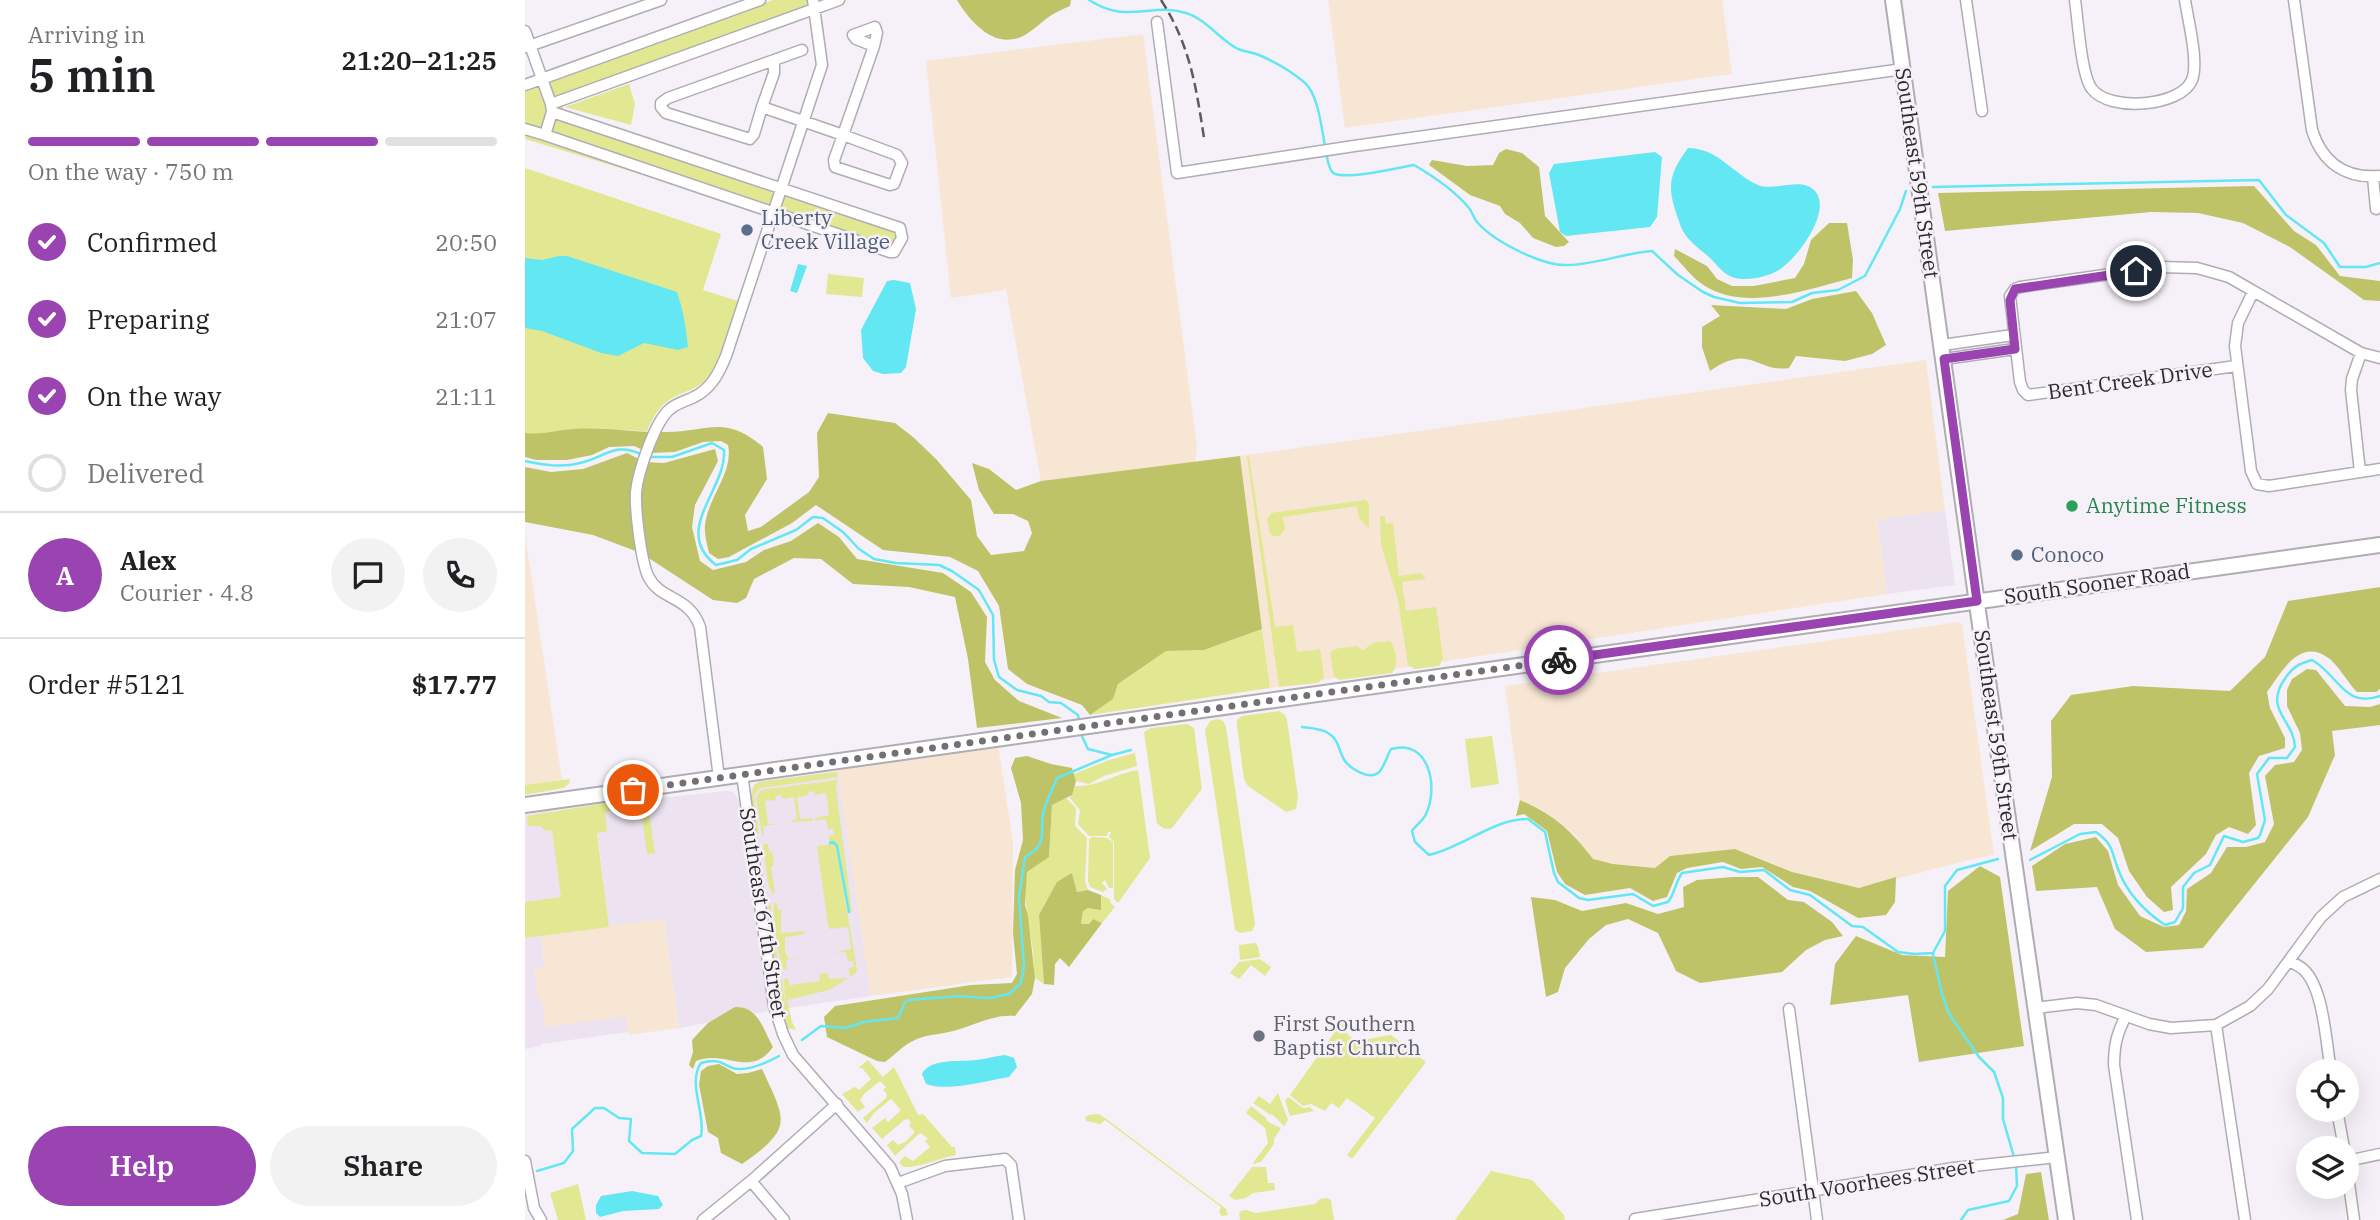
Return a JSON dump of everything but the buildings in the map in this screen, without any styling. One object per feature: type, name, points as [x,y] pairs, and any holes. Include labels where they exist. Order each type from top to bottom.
[{"type":"main road","name":"Southeast 59th Street","points":[[1893,0],[2066,1220]]},
{"type":"main road","name":"South Sooner Road","points":[[525,805],[2380,545]]},
{"type":"street","points":[[528,47],[661,0]]},
{"type":"street","points":[[525,85],[760,0]]},
{"type":"street","points":[[551,108],[814,4],[839,0]]},
{"type":"street","points":[[1966,0],[1982,111]]},
{"type":"street","points":[[2075,0],[2086,79],[2099,97],[2122,104],[2171,98],[2185,90],[2195,66],[2185,0]]},
{"type":"street","points":[[2294,0],[2316,143],[2323,155],[2339,168],[2357,176],[2377,177],[2377,209]]},
{"type":"street","points":[[719,778],[700,626],[697,617],[680,601],[655,586],[649,577],[642,558],[636,493],[644,461],[662,416],[670,408],[709,387],[720,371],[822,65],[814,4]]},
{"type":"street","points":[[1157,22],[1177,173],[1903,69]]},
{"type":"street","points":[[525,31],[528,47],[551,108],[545,135]]},
{"type":"street","points":[[762,107],[843,135],[897,155],[902,163],[894,184],[835,167],[834,160],[843,135],[874,46]]},
{"type":"street","points":[[774,60],[774,74],[750,139],[666,113],[661,107],[661,103],[668,98],[774,60],[802,50]]},
{"type":"street","points":[[525,129],[890,252],[894,252],[900,243],[900,228],[551,108]]},
{"type":"street","points":[[1943,352],[2015,349],[2010,300],[2012,291],[2020,287],[2179,266],[2222,275],[2361,353],[2380,358]]},
{"type":"street","points":[[2253,292],[2238,323],[2235,346],[2251,471],[2257,484],[2269,486],[2380,470]]},
{"type":"street","points":[[1943,352],[2014,335]]},
{"type":"street","name":"Bent Creek Drive","points":[[2015,349],[2020,382],[2025,393],[2032,395],[2236,366]]},
{"type":"street","points":[[2360,472],[2351,390],[2361,353]]},
{"type":"street","name":"Southeast 67th Street","points":[[742,774],[777,1018],[793,1055],[881,1155],[898,1183],[907,1220]]},
{"type":"street","points":[[2035,1008],[2077,1003],[2096,1005],[2149,1024],[2171,1028],[2217,1025],[2250,1006],[2268,989],[2321,917],[2343,897],[2380,879]]},
{"type":"street","points":[[2290,961],[2305,970],[2314,985],[2329,1059]]},
{"type":"street","points":[[1789,1009],[1817,1220]]},
{"type":"street","points":[[2126,1016],[2114,1045],[2114,1065],[2137,1220]]},
{"type":"street","points":[[2217,1025],[2245,1220]]},
{"type":"street","points":[[703,1220],[837,1104]]},
{"type":"street","points":[[2359,1158],[2380,1154]]},
{"type":"street","name":"South Voorhees Street","points":[[1635,1219],[1954,1168],[2057,1157]]},
{"type":"street","points":[[898,1183],[953,1164],[997,1158],[1008,1160],[1012,1169],[1019,1220]]},
{"type":"street","points":[[525,1161],[534,1208],[541,1220]]},
{"type":"street","points":[[751,1181],[784,1220]]},
{"type":"street","points":[[2351,1199],[2354,1220]]},
{"type":"shaded area","points":[[1328,0],[1722,0],[1732,74],[1345,128]]},
{"type":"shaded area","points":[[1143,34],[1197,447],[1195,462],[1041,481],[1006,290],[951,298],[926,61]]},
{"type":"shaded area","points":[[1926,360],[1945,510],[1877,520],[1887,594],[1270,688],[1240,456]]},
{"type":"shaded area","points":[[1945,510],[1955,585],[1887,594],[1877,519]]},
{"type":"shaded area","points":[[525,535],[562,780],[525,785]]},
{"type":"shaded area","points":[[1959,622],[1962,624],[1994,854],[1859,888],[1792,872],[1735,849],[1655,868],[1613,864],[1592,859],[1575,835],[1544,811],[1520,800],[1505,686]]},
{"type":"shaded area","points":[[997,738],[1013,842],[1012,977],[871,996],[836,761]]},
{"type":"shaded area","points":[[838,771],[871,996],[781,1009],[751,789],[758,782]]},
{"type":"shaded area","points":[[733,792],[739,800],[769,1011],[679,1028],[664,919],[609,927],[594,805]]},
{"type":"shaded area","points":[[551,811],[564,901],[525,906],[525,815]]},
{"type":"shaded area","points":[[664,919],[679,1028],[629,1035],[626,1016],[546,1027],[542,1000],[538,1000],[534,970],[545,967],[541,935]]},
{"type":"shaded area","points":[[541,935],[545,968],[535,969],[539,1000],[626,1016],[629,1032],[541,1044],[525,1049],[525,938]]},
{"type":"green space","points":[[773,0],[830,0],[562,98],[564,119],[898,230],[893,251],[525,139],[525,87]]},
{"type":"green space","points":[[957,0],[1071,0],[1070,6],[1050,16],[1027,34],[1003,39],[984,32]]},
{"type":"green space","points":[[629,84],[635,104],[631,125],[565,107]]},
{"type":"green space","points":[[1506,149],[1522,153],[1539,167],[1545,216],[1569,242],[1564,246],[1556,247],[1533,238],[1520,223],[1505,214],[1500,206],[1470,195],[1429,165],[1432,160],[1467,166],[1493,165],[1499,153]]},
{"type":"green space","points":[[525,168],[721,234],[703,290],[738,301],[720,352],[704,382],[665,403],[654,416],[647,431],[574,429],[525,433]]},
{"type":"green space","points":[[2254,186],[2294,231],[2316,245],[2340,276],[2380,281],[2380,301],[2364,300],[2290,247],[2243,223],[2198,213],[2151,212],[1945,231],[1938,193]]},
{"type":"green space","points":[[1829,223],[1847,223],[1853,260],[1852,278],[1797,292],[1758,298],[1721,294],[1692,276],[1674,256],[1675,249],[1707,266],[1717,279],[1732,286],[1754,286],[1795,278],[1804,264],[1811,240]]},
{"type":"green space","points":[[828,274],[864,278],[862,297],[826,294]]},
{"type":"green space","points":[[1856,291],[1872,313],[1886,345],[1872,354],[1845,361],[1796,356],[1789,368],[1735,359],[1710,371],[1702,347],[1702,327],[1720,316],[1711,305],[1786,309],[1812,299]]},
{"type":"green space","points":[[828,413],[895,423],[913,437],[971,500],[977,536],[991,555],[1024,551],[1032,533],[1028,521],[1013,514],[994,514],[979,490],[972,463],[989,469],[1016,490],[1041,481],[1240,456],[1262,629],[1204,650],[1166,651],[1118,684],[1113,699],[1090,715],[1082,705],[1027,684],[1008,669],[999,606],[978,571],[950,557],[883,550],[816,505],[792,523],[729,557],[718,559],[709,553],[705,532],[707,515],[724,475],[729,455],[728,445],[721,441],[703,442],[675,452],[650,453],[634,446],[609,447],[592,455],[567,460],[536,460],[525,457],[525,433],[585,429],[666,432],[716,427],[737,431],[763,447],[767,479],[745,515],[748,531],[761,527],[809,492],[819,477],[817,433]]},
{"type":"green space","points":[[715,449],[718,461],[695,505],[692,527],[700,561],[713,570],[746,562],[764,550],[791,541],[818,523],[839,537],[857,559],[943,573],[971,592],[987,617],[985,662],[995,680],[1019,701],[1062,718],[977,728],[968,659],[955,597],[909,587],[853,584],[821,559],[794,558],[754,579],[746,598],[737,603],[713,600],[641,553],[593,535],[525,522],[525,467],[551,472],[583,469],[627,453],[645,462],[664,463]]},
{"type":"green space","points":[[1247,456],[1275,627],[1293,625],[1297,652],[1320,649],[1324,677],[1318,683],[1279,687]]},
{"type":"green space","points":[[1365,500],[1369,503],[1369,529],[1359,518],[1357,506],[1283,517],[1285,529],[1279,536],[1270,533],[1267,519],[1271,513]]},
{"type":"green space","points":[[1380,516],[1385,516],[1386,524],[1393,523],[1399,576],[1421,573],[1426,579],[1402,582],[1406,611],[1436,607],[1443,658],[1439,666],[1415,669],[1408,665],[1398,600],[1381,545]]},
{"type":"green space","points":[[2380,587],[2380,689],[2376,692],[2357,692],[2331,660],[2317,652],[2308,652],[2292,660],[2267,692],[2270,708],[2285,738],[2285,748],[2259,756],[2249,773],[2256,825],[2248,834],[2229,827],[2216,835],[2206,854],[2171,887],[2173,910],[2164,912],[2147,897],[2129,871],[2118,838],[2102,824],[2074,824],[2030,851],[2052,777],[2051,721],[2071,695],[2133,686],[2230,691],[2265,657],[2288,601]]},
{"type":"green space","points":[[1262,629],[1270,688],[1090,715],[1113,699],[1118,684],[1166,651],[1204,650]]},
{"type":"green space","points":[[1390,641],[1396,657],[1392,673],[1339,680],[1334,676],[1330,654],[1334,649],[1357,646],[1363,650],[1373,643]]},
{"type":"green space","points":[[2307,669],[2316,670],[2345,706],[2370,707],[2380,704],[2380,725],[2332,731],[2335,755],[2308,817],[2203,948],[2146,952],[2115,929],[2097,887],[2036,891],[2032,866],[2065,844],[2096,837],[2108,851],[2118,885],[2140,916],[2164,927],[2179,925],[2186,911],[2187,889],[2211,873],[2227,847],[2246,847],[2265,842],[2274,824],[2265,776],[2275,765],[2294,762],[2302,750],[2300,733],[2287,706],[2287,690],[2292,679]]},
{"type":"green space","points":[[1279,711],[1287,720],[1298,797],[1296,809],[1286,812],[1248,786],[1244,779],[1237,726],[1237,720],[1242,716]]},
{"type":"green space","points":[[1210,721],[1223,721],[1226,727],[1255,924],[1252,931],[1240,933],[1235,930],[1205,730]]},
{"type":"green space","points":[[1187,724],[1194,728],[1202,789],[1172,828],[1165,829],[1157,823],[1144,732],[1151,728]]},
{"type":"green space","points":[[1492,736],[1499,784],[1471,788],[1465,739]]},
{"type":"green space","points":[[1135,753],[1137,766],[1104,776],[1089,784],[1076,781],[1074,774]]},
{"type":"green space","points":[[1027,756],[1072,768],[1076,781],[1072,795],[1052,805],[1049,857],[1027,872],[1025,905],[1035,978],[1032,994],[1015,1016],[991,1019],[953,1031],[921,1037],[907,1044],[885,1062],[877,1061],[827,1037],[824,1017],[835,1006],[971,985],[1012,983],[1017,974],[1013,933],[1015,870],[1023,840],[1021,803],[1011,768],[1015,758]]},
{"type":"green space","points":[[1138,770],[1150,858],[1118,903],[1114,899],[1114,842],[1109,837],[1111,832],[1108,832],[1107,836],[1089,836],[1078,824],[1080,810],[1070,798],[1075,786],[1091,785]]},
{"type":"green space","points":[[834,772],[838,777],[760,788],[754,796],[759,834],[757,833],[751,796],[754,785],[759,782]]},
{"type":"green space","points":[[570,779],[569,784],[563,788],[525,795],[525,785]]},
{"type":"green space","points":[[838,780],[836,788],[852,912],[838,845],[829,842],[829,836],[834,835],[833,829],[828,829],[826,819],[815,821],[815,818],[829,815],[826,793],[815,795],[814,791],[797,797],[800,819],[812,818],[813,821],[788,822],[797,819],[794,797],[783,799],[781,795],[775,796],[776,800],[765,801],[768,824],[777,824],[763,826],[762,835],[756,798],[761,790]]},
{"type":"green space","points":[[647,798],[655,853],[647,854],[642,817],[621,817],[620,807],[625,800]]},
{"type":"green space","points":[[1066,798],[1076,808],[1075,826],[1087,838],[1085,882],[1088,890],[1077,892],[1072,873],[1039,915],[1044,984],[1035,978],[1027,908],[1027,872],[1049,857],[1052,804]]},
{"type":"green space","points":[[1520,800],[1561,824],[1593,859],[1655,868],[1670,856],[1735,849],[1792,872],[1859,888],[1896,877],[1895,902],[1886,915],[1858,918],[1810,891],[1793,887],[1762,867],[1741,869],[1723,862],[1687,868],[1677,873],[1667,897],[1653,901],[1630,888],[1585,895],[1565,884],[1557,872],[1547,831],[1524,814],[1516,816]]},
{"type":"green space","points":[[604,803],[610,806],[611,811],[605,813],[607,831],[597,833],[609,927],[525,938],[525,902],[561,897],[552,830],[545,831],[541,826],[528,826],[527,816]]},
{"type":"green space","points":[[1107,838],[1113,842],[1113,888],[1109,888],[1105,880],[1102,883],[1107,889],[1103,892],[1090,887],[1088,881],[1089,839]]},
{"type":"green space","points":[[763,844],[768,844],[769,852],[772,851],[775,893],[772,893],[768,883]]},
{"type":"green space","points":[[817,846],[836,846],[857,970],[850,976],[849,968],[854,967],[853,961],[848,961],[846,952],[834,953],[851,949],[848,927],[830,929],[828,925]]},
{"type":"green space","points":[[1980,866],[2000,877],[2024,1046],[1919,1062],[1908,995],[1830,1005],[1835,964],[1856,936],[1902,955],[1945,957],[1948,891]]},
{"type":"green space","points":[[1072,873],[1077,892],[1088,890],[1101,895],[1101,910],[1088,908],[1083,911],[1081,924],[1089,924],[1093,919],[1102,923],[1069,967],[1060,958],[1055,964],[1054,985],[1044,984],[1039,915],[1057,882]]},
{"type":"green space","points":[[1758,877],[1788,900],[1804,902],[1832,922],[1843,936],[1825,940],[1806,950],[1782,972],[1700,983],[1676,971],[1658,933],[1628,919],[1606,925],[1589,939],[1565,968],[1558,992],[1546,997],[1531,897],[1555,900],[1582,911],[1626,903],[1658,914],[1684,907],[1683,887],[1697,880]]},
{"type":"green space","points":[[1101,895],[1111,900],[1115,907],[1102,923],[1093,919],[1089,924],[1081,925],[1083,911],[1088,908],[1100,909]]},
{"type":"green space","points":[[771,903],[779,970],[775,966],[767,908]]},
{"type":"green space","points":[[774,903],[777,903],[778,910],[781,910],[781,933],[804,931],[804,934],[785,937],[788,959],[807,957],[786,960],[787,969],[783,969],[777,945]]},
{"type":"green space","points":[[1255,943],[1260,957],[1240,960],[1239,945]]},
{"type":"green space","points":[[1260,959],[1271,967],[1265,976],[1251,965],[1239,979],[1230,973],[1239,962]]},
{"type":"green space","points":[[828,973],[829,979],[848,978],[829,990],[787,1000],[796,1030],[787,1028],[778,982],[782,979],[785,1008],[784,979],[788,978],[790,987],[820,981],[819,974]]},
{"type":"green space","points":[[735,1007],[754,1014],[773,1047],[755,1061],[707,1058],[696,1061],[693,1069],[689,1065],[693,1052],[692,1040],[708,1023]]},
{"type":"green space","points":[[1342,1022],[1345,1031],[1355,1039],[1391,1035],[1426,1062],[1352,1159],[1347,1155],[1375,1118],[1347,1098],[1339,1108],[1331,1103],[1325,1111],[1311,1104],[1303,1106],[1290,1095]]},
{"type":"green space","points":[[868,1060],[883,1077],[894,1067],[918,1115],[923,1114],[952,1147],[955,1147],[956,1155],[920,1165],[902,1166],[899,1162],[905,1156],[913,1161],[930,1147],[925,1141],[928,1138],[920,1133],[895,1156],[887,1145],[893,1140],[898,1145],[905,1142],[915,1132],[909,1126],[911,1123],[908,1119],[882,1139],[872,1128],[885,1118],[888,1122],[901,1110],[891,1099],[874,1113],[867,1123],[863,1118],[886,1098],[887,1094],[883,1090],[886,1087],[880,1081],[864,1094],[860,1100],[865,1107],[858,1112],[842,1094],[855,1087],[859,1090],[871,1079],[862,1068],[858,1068]]},
{"type":"green space","points":[[719,1064],[737,1074],[762,1069],[780,1112],[778,1132],[759,1152],[742,1164],[721,1153],[718,1138],[708,1132],[699,1085],[701,1071],[708,1066]]},
{"type":"green space","points":[[1278,1093],[1288,1120],[1284,1126],[1273,1115],[1253,1103],[1259,1096],[1270,1104]]},
{"type":"green space","points":[[1288,1097],[1303,1108],[1310,1107],[1314,1111],[1290,1116],[1285,1101]]},
{"type":"green space","points":[[1251,1106],[1268,1122],[1281,1128],[1261,1162],[1252,1164],[1268,1143],[1265,1128],[1246,1113]]},
{"type":"green space","points":[[1098,1114],[1105,1118],[1226,1209],[1228,1215],[1222,1216],[1219,1212],[1221,1207],[1105,1120],[1100,1124],[1086,1121],[1085,1117]]},
{"type":"green space","points":[[1252,1167],[1266,1167],[1268,1183],[1274,1183],[1275,1190],[1253,1193],[1246,1198],[1235,1200],[1229,1196]]},
{"type":"green space","points":[[1491,1171],[1532,1180],[1564,1215],[1565,1220],[1455,1220]]},
{"type":"green space","points":[[2041,1172],[2049,1220],[2003,1220],[2018,1214],[2026,1174]]},
{"type":"green space","points":[[578,1184],[586,1220],[558,1220],[550,1193]]},
{"type":"green space","points":[[1320,1199],[1331,1200],[1334,1220],[1240,1220],[1239,1213],[1243,1210],[1256,1213],[1315,1204]]},
{"type":"water","points":[[1688,148],[1708,152],[1758,185],[1772,187],[1795,184],[1815,191],[1819,200],[1816,222],[1802,247],[1785,266],[1762,277],[1731,277],[1686,236],[1673,204],[1671,186],[1675,168]]},
{"type":"water","points":[[1655,152],[1662,157],[1657,217],[1650,227],[1566,236],[1560,232],[1549,173],[1554,164]]},
{"type":"water","points":[[567,256],[677,292],[688,347],[678,350],[644,343],[618,356],[525,328],[525,258],[542,260]]},
{"type":"water","points":[[798,264],[807,266],[797,293],[790,291]]},
{"type":"water","points":[[887,281],[910,283],[916,309],[906,367],[901,373],[883,374],[873,371],[863,358],[861,330]]},
{"type":"water","points":[[1005,1055],[1014,1058],[1017,1067],[1009,1077],[945,1087],[926,1084],[922,1074],[931,1065],[938,1063]]},
{"type":"water","points":[[632,1191],[658,1196],[663,1205],[659,1209],[623,1211],[600,1217],[596,1213],[596,1205],[601,1196]]},
{"type":"waterway","points":[[1089,0],[1116,11],[1173,10],[1193,16],[1231,45],[1270,60],[1304,82],[1316,104],[1328,161],[1335,174],[1363,174],[1414,165],[1457,196],[1469,208],[1477,222],[1494,237],[1532,257],[1557,264],[1588,263],[1652,251],[1678,275],[1714,297],[1740,303],[1792,302],[1812,293],[1838,290],[1865,276],[1900,209],[1906,191]]},
{"type":"waterway","points":[[1933,187],[2259,180],[2286,215],[2324,243],[2340,267],[2366,267],[2380,263]]},
{"type":"waterway","points":[[649,457],[672,457],[712,443],[724,450],[723,465],[704,509],[699,538],[704,552],[716,565],[737,560],[751,549],[796,530],[813,517],[823,518],[874,559],[939,565],[952,571],[979,590],[993,615],[994,660],[999,677],[1017,690],[1041,696],[1049,702],[1061,703],[1078,715],[1080,724]]},
{"type":"waterway","points":[[525,461],[546,465],[573,465],[617,450],[643,455]]},
{"type":"waterway","points":[[2030,860],[2080,834],[2096,832],[2109,845],[2122,878],[2137,901],[2165,925],[2175,922],[2183,908],[2183,887],[2194,873],[2210,865],[2224,836],[2243,842],[2260,835],[2265,820],[2257,774],[2269,758],[2287,758],[2295,747],[2277,698],[2279,688],[2292,670],[2312,660],[2350,694],[2368,699],[2380,696]]},
{"type":"waterway","points":[[1302,727],[1328,733],[1337,742],[1345,761],[1365,774],[1374,775],[1380,771],[1391,749],[1404,748],[1414,751],[1422,758],[1431,779],[1430,803],[1425,816],[1412,831],[1415,842],[1429,855],[1503,823],[1528,819],[1545,832],[1558,882],[1579,898],[1588,900],[1633,894],[1653,906],[1668,902],[1682,873],[1723,867],[1740,872],[1764,870],[1790,890],[1810,895],[1852,926],[1863,927],[1898,952],[1933,953]]},
{"type":"waterway","points":[[1081,734],[1088,749],[1112,755]]},
{"type":"waterway","points":[[802,1040],[821,1026],[845,1028],[864,1022],[898,1018],[905,1002],[909,1000],[958,996],[990,998],[1009,994],[1021,983],[1024,966],[1019,897],[1025,857],[1040,843],[1044,810],[1057,778],[1131,750]]},
{"type":"waterway","points":[[830,843],[833,842],[837,846],[849,912]]},
{"type":"waterway","points":[[1933,953],[1945,931],[1945,886],[1957,870],[1998,859]]},
{"type":"waterway","points":[[1933,954],[1949,1014],[1979,1057],[1994,1072],[2003,1098],[2003,1119],[2016,1164],[2017,1186],[2009,1201],[1968,1210],[1961,1220]]},
{"type":"waterway","points":[[537,1171],[564,1163],[573,1151],[572,1129],[595,1108],[604,1108],[619,1118],[631,1119],[629,1141],[642,1153],[675,1154],[701,1136],[696,1089],[697,1071],[701,1063],[715,1061],[731,1068],[745,1069],[779,1056]]},
{"type":"railway","points":[[1161,0],[1185,50],[1195,83],[1204,138]]},
{"type":"way so far","points":[[633,790],[1559,660]]},
{"type":"place","name":"Liberty Creek Village","points":[[747,230]]},
{"type":"place","name":"Anytime Fitness","points":[[2072,506]]},
{"type":"place","name":"Conoco","points":[[2017,555]]},
{"type":"place","name":"First Southern Baptist Church","points":[[1259,1036]]},
{"type":"route","points":[[1559,660],[1977,601],[1944,359],[2015,349],[2010,300],[2015,289],[2136,271]]}]
